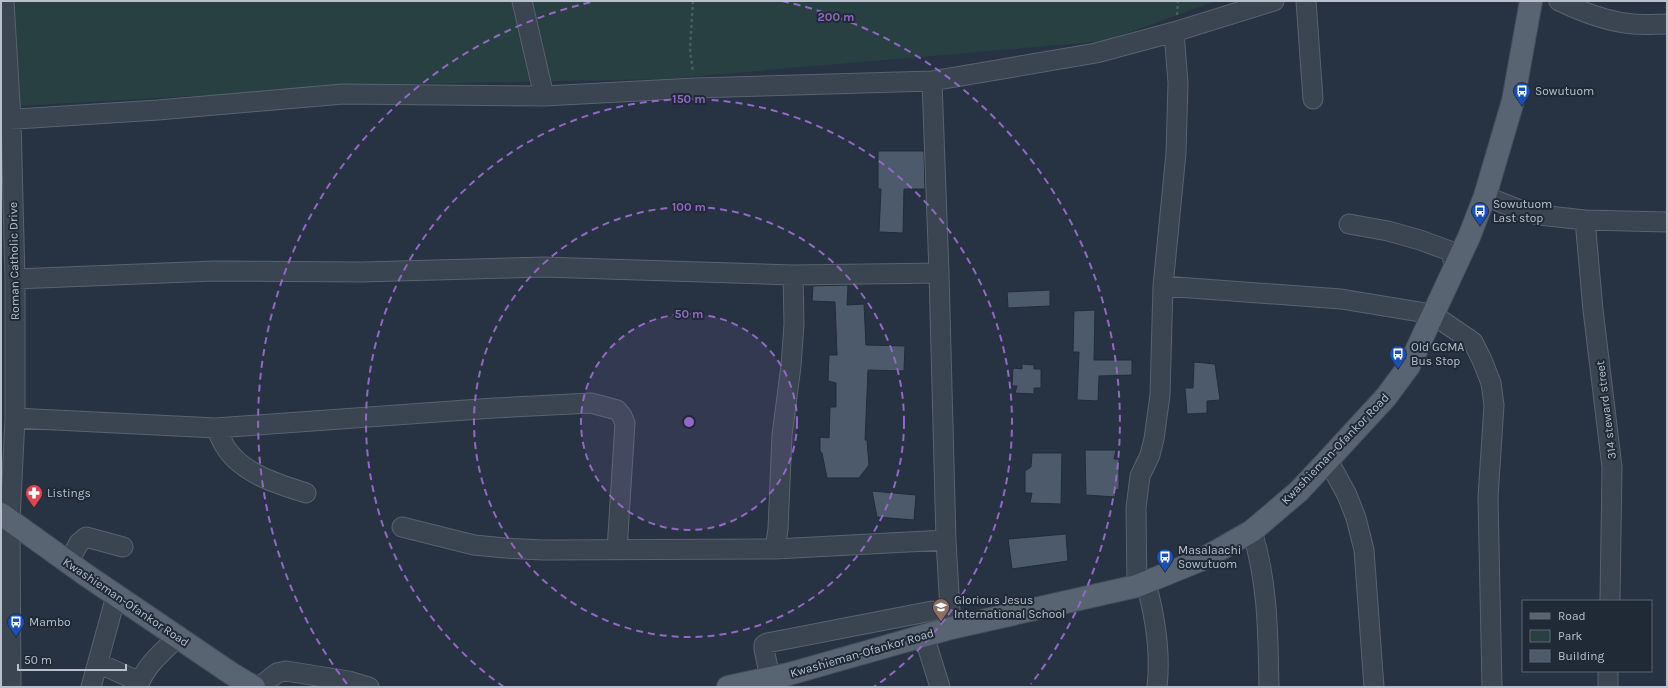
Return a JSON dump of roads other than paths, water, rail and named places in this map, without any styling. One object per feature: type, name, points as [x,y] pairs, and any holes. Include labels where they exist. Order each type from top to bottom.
[{"type":"main road","name":"Kwashieman-Ofankor Road","points":[[728,687],[770,678],[951,628],[1142,584],[1203,560],[1252,531],[1299,491],[1363,423],[1409,366],[1485,196],[1513,101],[1531,1]]},
{"type":"main road","name":"Kwashieman-Ofankor Road","points":[[6,518],[68,563],[177,638],[254,687]]},
{"type":"street","name":"Roman Catholic Drive","points":[[4,1],[8,259],[15,279],[15,418],[6,518],[11,687]]},
{"type":"street","points":[[522,1],[544,96]]},
{"type":"street","points":[[6,120],[158,110],[343,94],[544,96],[695,88],[932,81],[1096,53],[1174,32],[1274,1]]},
{"type":"street","points":[[1306,1],[1313,99]]},
{"type":"street","points":[[1559,1],[1577,10],[1618,22],[1633,24],[1667,24]]},
{"type":"street","points":[[1157,687],[1158,674],[1156,627],[1142,584],[1136,508],[1140,476],[1150,455],[1154,439],[1160,395],[1162,286],[1176,153],[1178,83],[1174,32]]},
{"type":"street","points":[[932,81],[946,540],[951,628]]},
{"type":"street","points":[[1485,196],[1526,212],[1585,220],[1667,222]]},
{"type":"street","name":"314 steward street","points":[[1585,220],[1593,310],[1612,467],[1610,600]]},
{"type":"street","points":[[1349,224],[1388,231],[1420,240],[1450,251],[1455,266]]},
{"type":"street","points":[[15,279],[214,271],[361,272],[543,267],[793,275],[939,273]]},
{"type":"street","points":[[775,550],[778,529],[782,435],[792,359],[794,324],[793,275]]},
{"type":"street","points":[[1162,286],[1341,299],[1432,314],[1473,342],[1491,383],[1494,405],[1488,497],[1492,687]]},
{"type":"street","points":[[15,418],[185,428],[216,428],[494,408],[591,403],[617,410],[622,416],[624,423],[617,550]]},
{"type":"street","points":[[216,428],[225,447],[233,457],[251,471],[274,482],[306,493]]},
{"type":"street","points":[[1328,460],[1347,495],[1356,518],[1364,550],[1374,687]]},
{"type":"street","points":[[402,527],[474,545],[497,548],[543,550],[775,550],[946,540]]},
{"type":"street","points":[[1252,531],[1259,554],[1264,581],[1268,627],[1269,687]]},
{"type":"street","points":[[68,563],[79,543],[86,537],[122,547]]},
{"type":"street","points":[[91,687],[116,596]]},
{"type":"street","points":[[770,678],[764,649],[764,645],[767,643],[932,611]]},
{"type":"street","points":[[924,636],[940,687]]},
{"type":"street","points":[[98,663],[139,685],[156,658],[177,638]]},
{"type":"street","points":[[259,687],[277,673],[286,671],[348,681],[369,687]]},
{"type":"street","points":[[1608,672],[1608,687]]},
{"type":"place","name":"Sowutuom","points":[[1522,106]]},
{"type":"place","name":"Sowutuom Last stop","points":[[1480,226]]},
{"type":"place","name":"Old GCMA Bus Stop","points":[[1398,369]]},
{"type":"place","name":"Listings","points":[[34,508]]},
{"type":"place","name":"Masalaachi Sowutuom","points":[[1165,572]]},
{"type":"place","name":"Glorious Jesus International School","points":[[941,622]]},
{"type":"place","name":"Mambo","points":[[16,637]]}]
